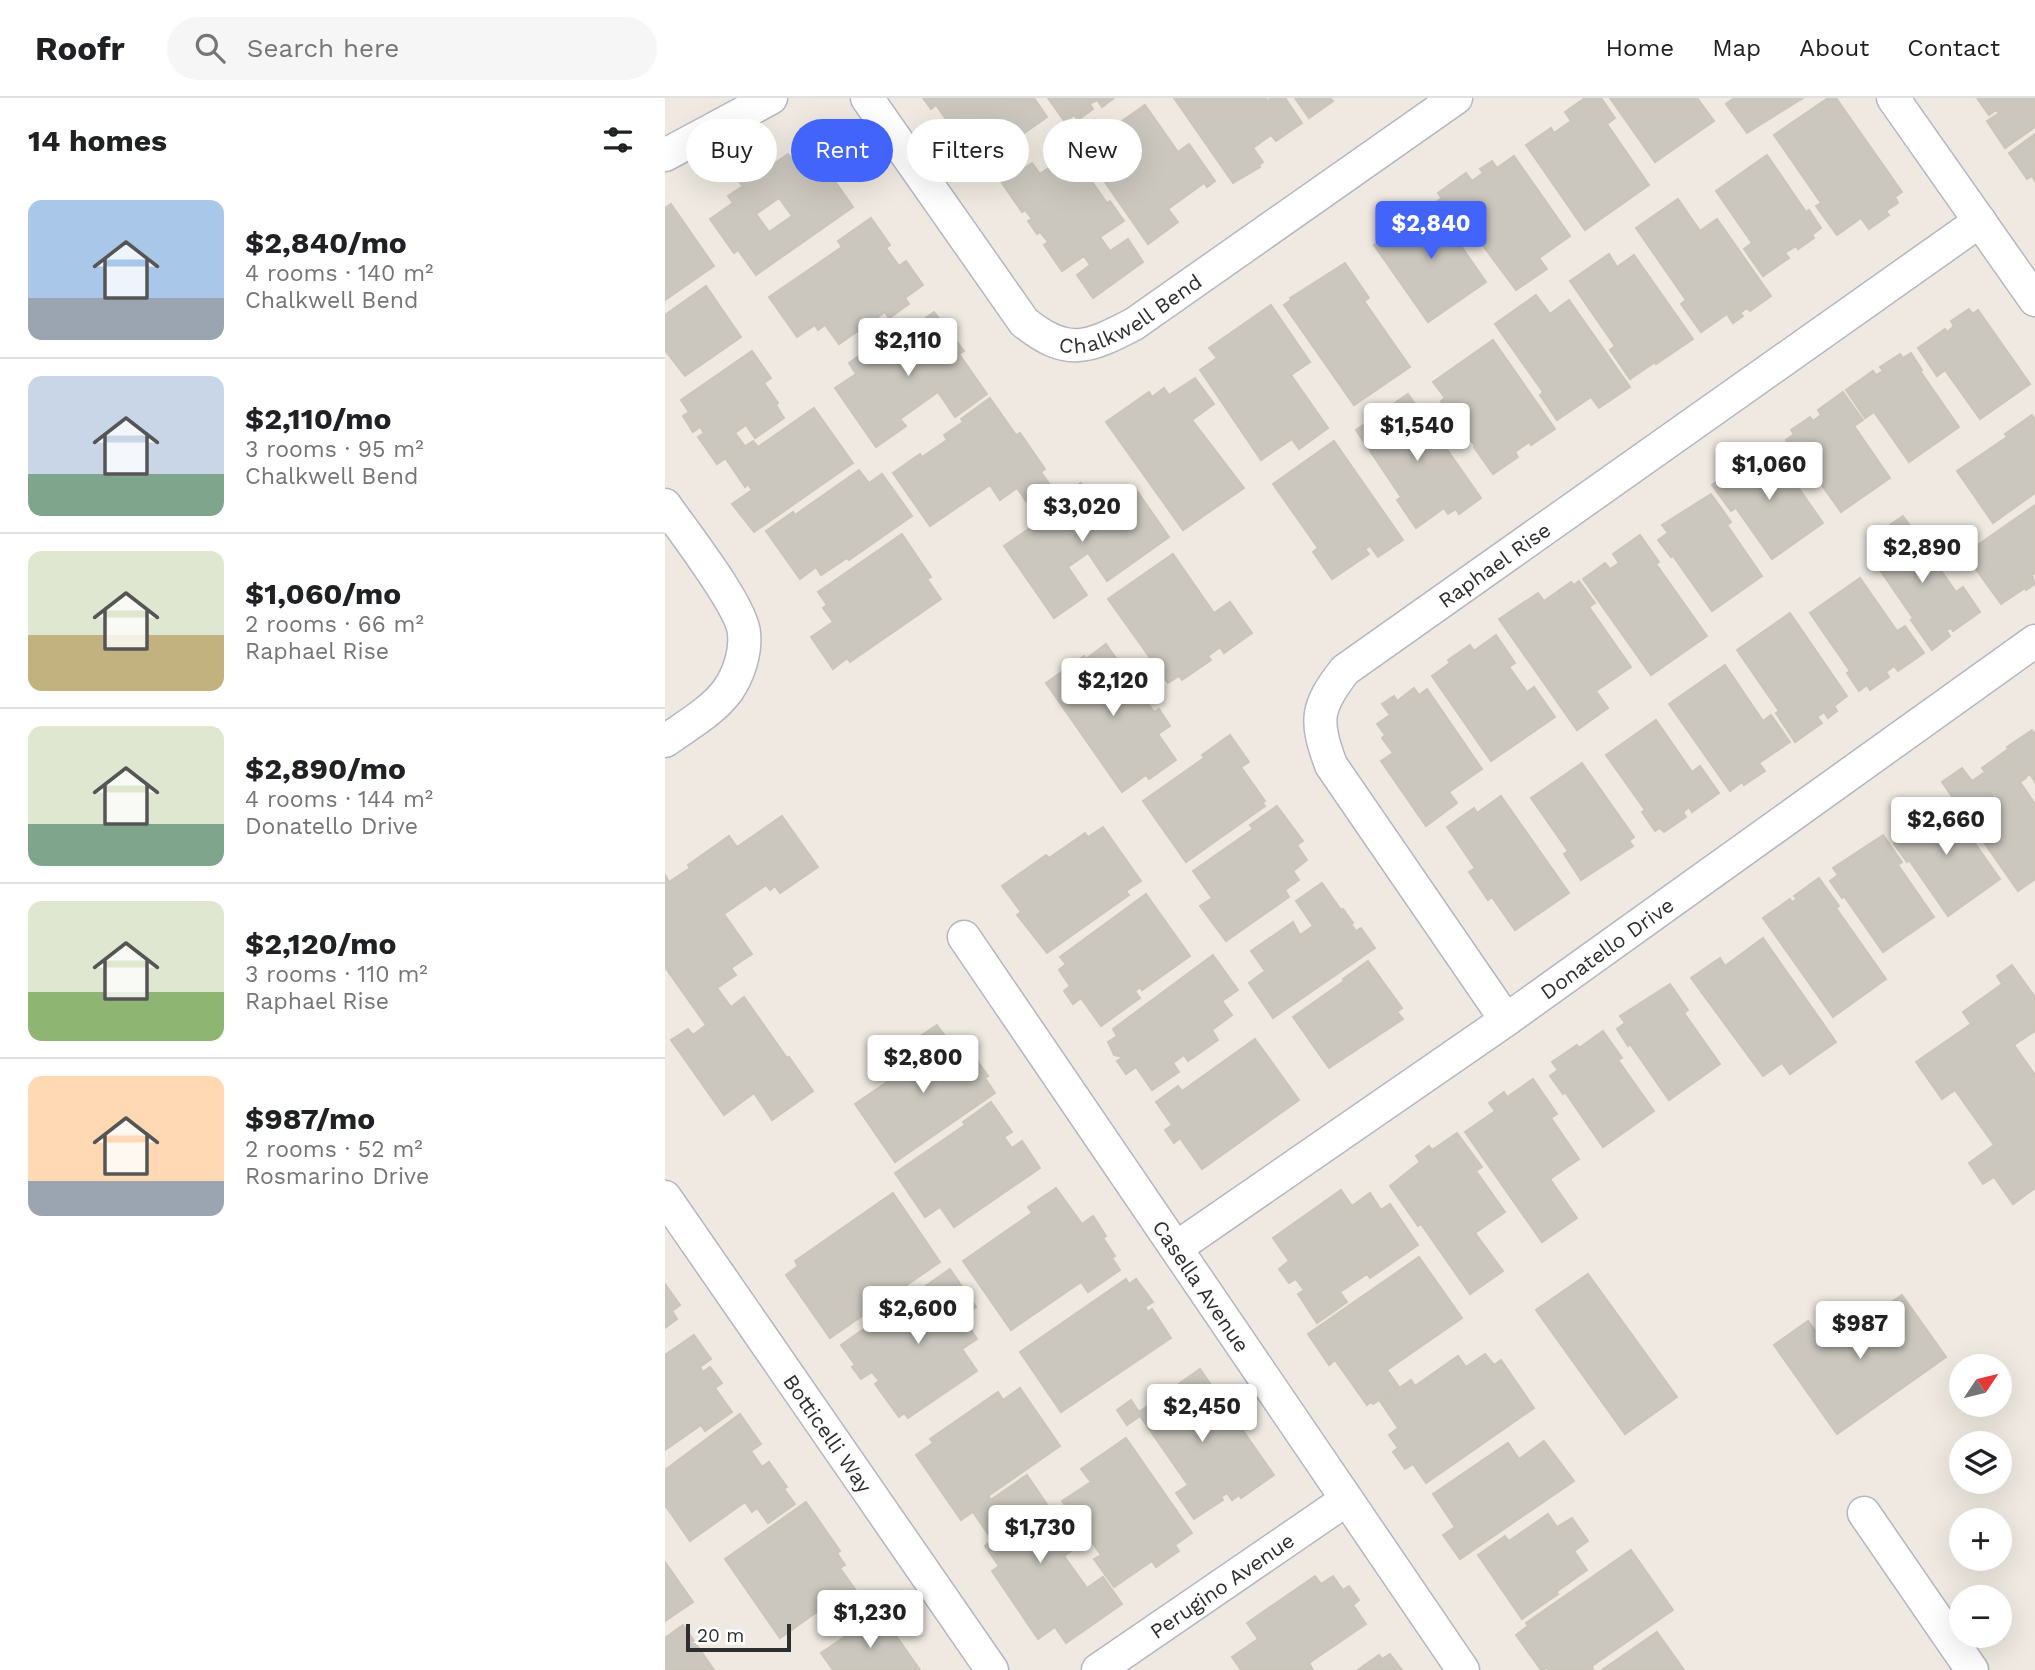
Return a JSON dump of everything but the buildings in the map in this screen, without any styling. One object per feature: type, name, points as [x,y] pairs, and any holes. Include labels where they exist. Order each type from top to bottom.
[{"type":"street","points":[[665,155],[771,98]]},
{"type":"street","name":"Chalkwell Bend","points":[[867,98],[1024,321],[1041,336],[1061,345],[1082,345],[1107,338],[1135,324],[1457,98]]},
{"type":"street","points":[[1893,98],[2035,300]]},
{"type":"street","name":"Raphael Rise","points":[[1506,1020],[1331,765],[1320,736],[1320,711],[1330,690],[1345,670],[1980,221]]},
{"type":"street","points":[[665,505],[734,605],[744,632],[741,664],[727,691],[697,718],[665,741]]},
{"type":"street","name":"Donatello Drive","points":[[1176,1248],[1506,1020],[2035,642]]},
{"type":"street","name":"Casella Avenue","points":[[964,937],[1463,1670]]},
{"type":"street","name":"Botticelli Way","points":[[665,1197],[992,1670]]},
{"type":"street","name":"Perugino Avenue","points":[[1098,1670],[1346,1500]]},
{"type":"street","points":[[1864,1513],[1972,1670]]}]
